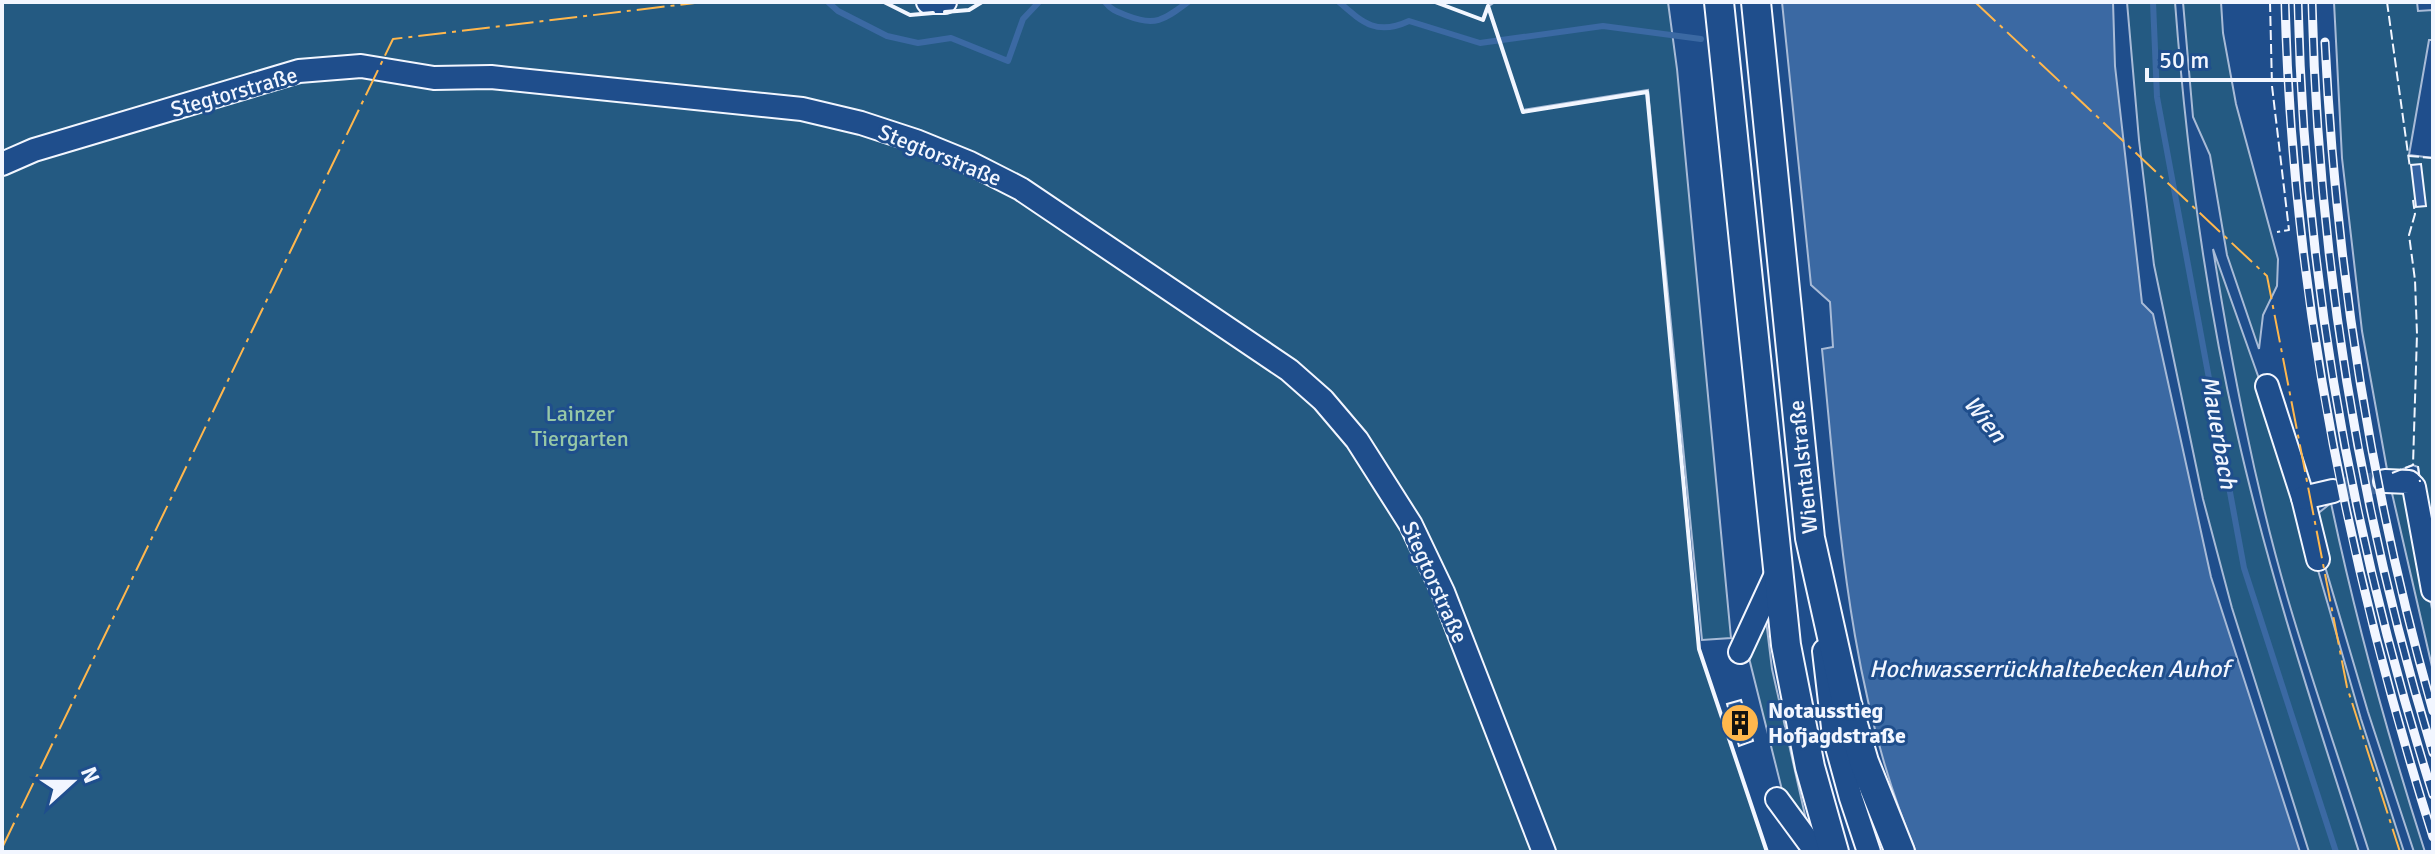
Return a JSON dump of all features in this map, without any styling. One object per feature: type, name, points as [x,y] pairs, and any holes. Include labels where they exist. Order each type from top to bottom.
[{"type":"main road","name":"Wientalstraße","points":[[1719,2],[1777,572],[1796,701],[1810,767],[1834,852]]},
{"type":"main road","name":"Wientalstraße","points":[[1756,2],[1810,538],[1847,704],[1864,762],[1900,852]]},
{"type":"lane","points":[[928,2],[945,2]]},
{"type":"lane","name":"Stegtorstraße","points":[[2,164],[34,150],[299,71],[361,66],[434,78],[491,77],[802,109],[861,123],[970,163],[1021,189],[1289,370],[1323,400],[1357,440],[1411,525],[1443,592],[1544,852]]},
{"type":"lane","points":[[2267,386],[2303,498],[2318,559]]},
{"type":"lane","points":[[2385,481],[2409,482],[2414,487],[2433,590]]},
{"type":"lane","points":[[2303,498],[2333,491]]},
{"type":"lane","points":[[1810,538],[1834,736],[1869,852]]},
{"type":"lane","points":[[1740,652],[1777,572]]},
{"type":"lane","points":[[1777,799],[1816,852]]},
{"type":"green space","name":"Lainzer Tiergarten","points":[[2,2],[1488,2],[1489,6],[1495,2],[1668,2],[1731,638],[1702,640],[1648,90],[1523,110],[1647,92],[1699,649],[1767,852],[2,852]]},
{"type":"green space","points":[[2127,2],[2175,2],[2198,219],[2225,380],[2278,592],[2359,852],[2309,852],[2232,608],[2203,499],[2154,265]]},
{"type":"green space","points":[[2183,2],[2221,2],[2223,33],[2236,104],[2278,259],[2277,286],[2263,315],[2259,349],[2227,255],[2210,155],[2193,117]]},
{"type":"green space","points":[[2334,2],[2417,2],[2418,11],[2433,10],[2433,40],[2429,40],[2409,155],[2433,158],[2433,562],[2418,467],[2413,465],[2388,475],[2362,331],[2342,158]]},
{"type":"green space","points":[[2213,249],[2279,435],[2361,719],[2404,852],[2369,852],[2307,660],[2275,553],[2254,467]]},
{"type":"green space","points":[[2391,489],[2410,494],[2433,614],[2433,671]]},
{"type":"green space","points":[[2331,503],[2374,679],[2425,852],[2414,852],[2368,712],[2311,519]]},
{"type":"green space","points":[[1765,612],[1772,669],[1807,824],[1784,798],[1748,654]]},
{"type":"water","name":"Hochwasserrückhaltebecken Auhof","points":[[1782,2],[2113,2],[2115,66],[2142,303],[2153,314],[2211,577],[2300,852],[1916,852],[1893,792],[1875,730],[1850,604],[1822,349],[1833,347],[1830,302],[1811,285]]},
{"type":"building","points":[[2421,164],[2426,206],[2416,207],[2411,165]]},
{"type":"building","name":"Notausstieg Hofjagdstraße","points":[[1741,700],[1753,741],[1739,746],[1727,704]]},
{"type":"waterway","points":[[828,2],[838,11],[887,36],[918,43],[951,38],[1008,61],[1023,19],[1039,2]]},
{"type":"waterway","points":[[1105,2],[1112,9],[1146,21],[1160,20],[1188,2]]},
{"type":"waterway","points":[[1339,2],[1371,25],[1388,27],[1409,21],[1480,43],[1603,26],[1701,39]]},
{"type":"waterway","name":"Mauerbach","points":[[2153,2],[2157,97],[2244,568],[2336,852]]},
{"type":"tunnel","points":[[2333,491],[2385,481]]},
{"type":"railway","points":[[2285,2],[2299,214],[2329,424],[2375,632],[2433,837]]},
{"type":"railway","points":[[2298,2],[2310,203],[2337,403],[2379,601],[2433,795]]},
{"type":"railway","points":[[2312,2],[2323,192],[2347,382],[2384,569],[2433,753]]},
{"type":"railway","points":[[2325,42],[2338,212],[2360,380],[2392,546],[2433,711]]},
{"type":"fence","points":[[2270,2],[2272,86],[2289,230],[2277,232]]},
{"type":"fence","points":[[2387,2],[2410,168]]},
{"type":"fence","points":[[2409,156],[2433,158]]},
{"type":"fence","points":[[2392,473],[2413,465],[2417,334],[2409,235],[2415,214],[2413,200]]},
{"type":"fence","points":[[2418,466],[2420,482]]},
{"type":"wall","points":[[884,2],[910,15],[933,13]]},
{"type":"wall","points":[[945,12],[969,10],[982,2]]},
{"type":"wall","points":[[1435,2],[1483,20],[1488,6],[1523,112],[1647,92],[1699,649],[1767,852]]},
{"type":"power","points":[[2,848],[393,39],[703,2]]},
{"type":"power","points":[[1975,2],[2267,276],[2347,687],[2400,852]]},
{"type":"place","name":"Notausstieg Hofjagdstraße","points":[[1740,723]]},
{"type":"water label","name":"Wien","points":[[1985,419]]}]
